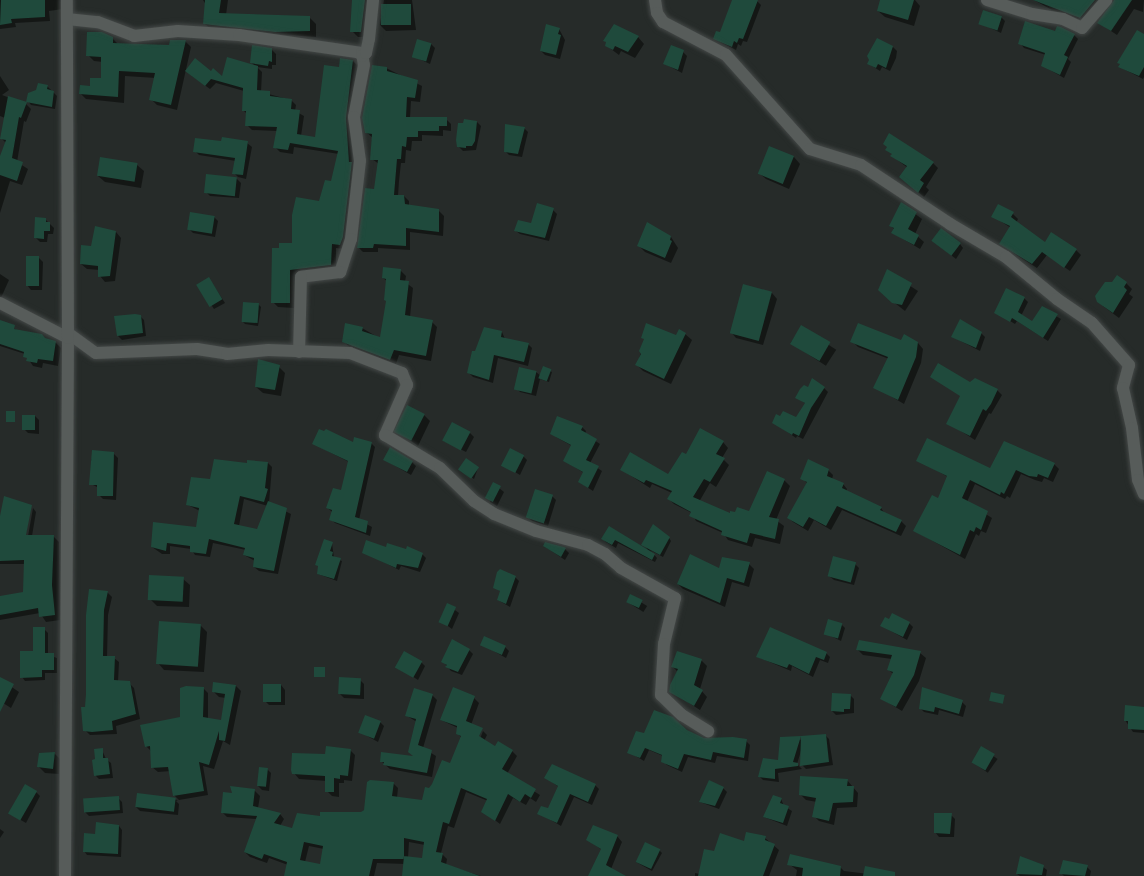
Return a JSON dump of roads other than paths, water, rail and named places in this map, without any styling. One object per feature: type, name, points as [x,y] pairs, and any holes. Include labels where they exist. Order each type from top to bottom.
[{"type":"street","points":[[65,876],[67,0]]},
{"type":"street","points":[[362,56],[366,53],[369,39],[373,0]]},
{"type":"street","points":[[655,0],[657,13],[663,22],[726,55],[810,150],[861,165],[950,224],[1006,257],[1057,299],[1092,323],[1129,365],[1123,388],[1132,428],[1138,480],[1144,494]]},
{"type":"street","points":[[987,0],[1032,14],[1063,19],[1082,28],[1108,0],[1115,0]]},
{"type":"street","points":[[67,19],[98,22],[134,36],[178,31],[239,34],[362,52],[364,65],[354,117],[360,161],[351,239],[340,272],[301,276],[299,352]]},
{"type":"street","points":[[0,303],[68,335],[96,353],[197,349],[227,354],[350,353],[402,373],[406,385],[385,435],[440,468],[474,501],[494,514],[536,531],[588,545],[605,554],[621,568],[675,598],[664,644],[661,695],[682,715],[708,731]]}]
